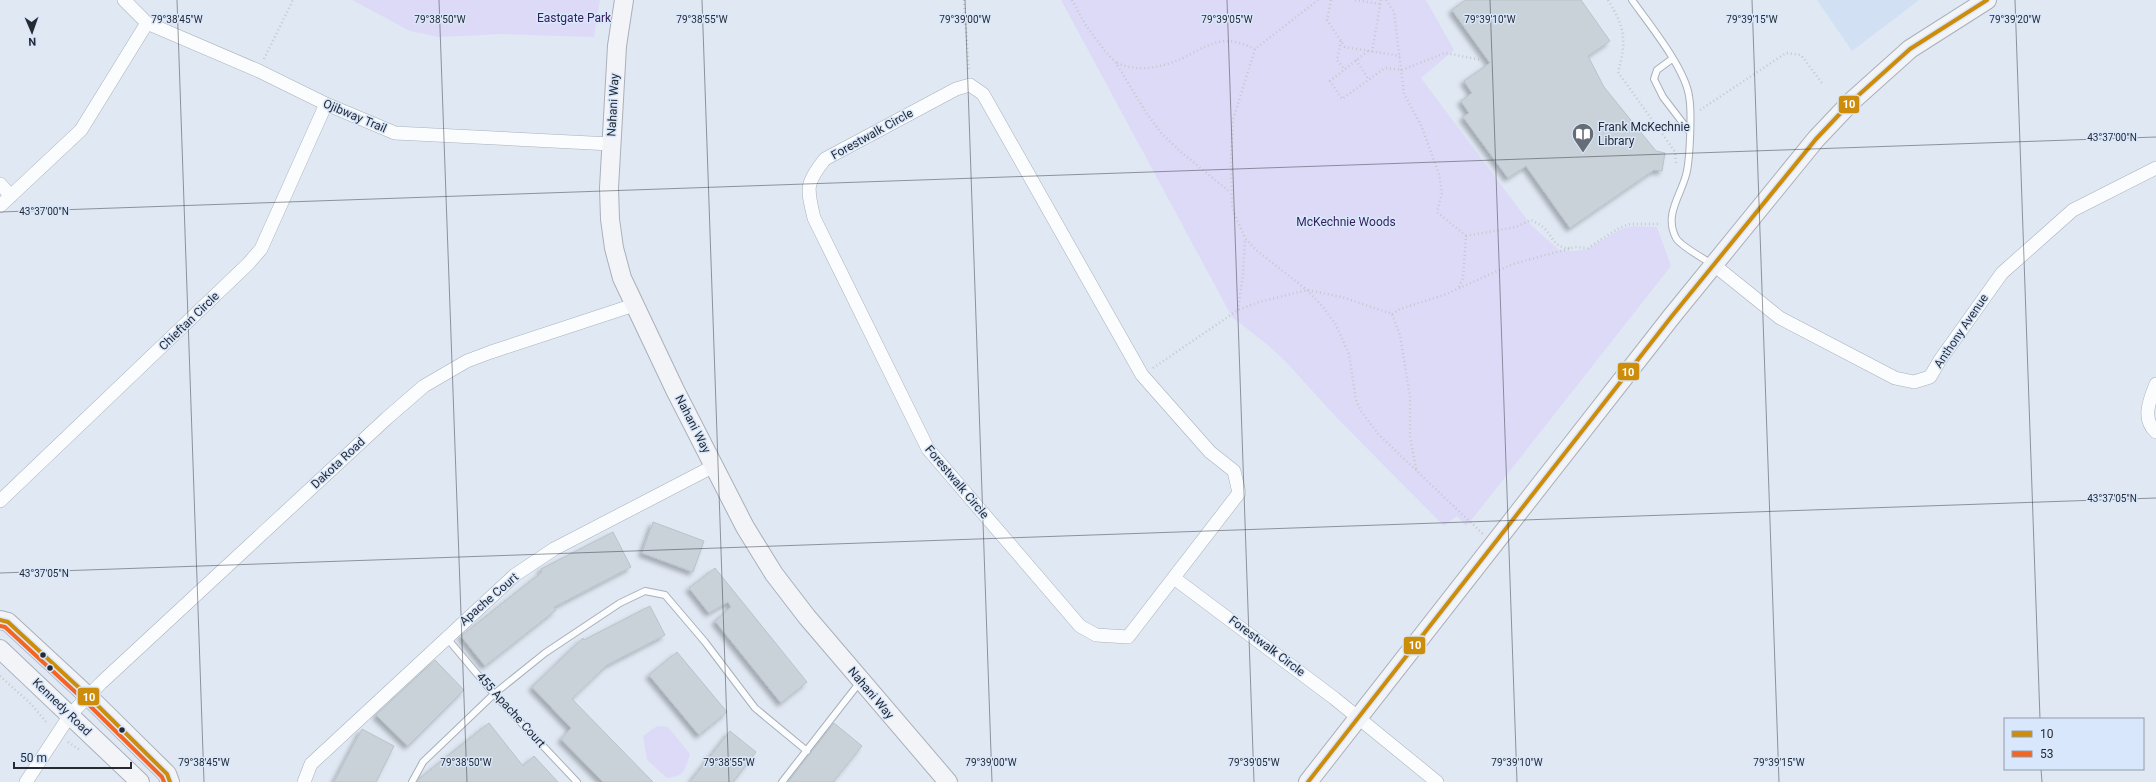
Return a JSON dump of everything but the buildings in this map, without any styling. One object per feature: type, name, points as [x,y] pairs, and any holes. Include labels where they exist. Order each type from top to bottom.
[{"type":"street","name":"Ojibway Trail","points":[[124,0],[147,23],[259,72],[326,104],[395,132],[611,144]]},
{"type":"street","points":[[1308,782],[1672,316],[1816,139],[1852,101],[1910,49],[1987,0]]},
{"type":"street","name":"Nahani Way","points":[[622,1],[617,46],[611,144],[610,219],[614,248],[622,278],[745,527],[774,574],[807,617],[948,782]]},
{"type":"street","points":[[0,206],[81,130],[147,23]]},
{"type":"street","name":"Forestwalk Circle","points":[[970,85],[983,94],[1142,375],[1210,452],[1234,471],[1239,493],[1128,637],[1096,635],[1080,626],[928,448],[814,218],[808,196],[811,176],[825,159],[956,88],[970,85]]},
{"type":"street","name":"Chieftan Circle","points":[[0,501],[248,264],[261,249],[326,104]]},
{"type":"street","name":"Anthony Avenue","points":[[1714,266],[1780,318],[1895,378],[1914,382],[1930,377],[1940,360],[2002,273],[2073,210],[2156,168]]},
{"type":"street","points":[[0,184],[11,196]]},
{"type":"street","name":"Dakota Road","points":[[26,782],[70,715],[88,696],[387,418],[424,386],[461,365],[491,352],[634,305]]},
{"type":"street","points":[[2156,384],[2147,406],[2151,428],[2156,432]]},
{"type":"street","name":"Apache Court","points":[[304,782],[311,764],[446,637],[515,575],[540,558],[714,466]]},
{"type":"street","name":"Forestwalk Circle","points":[[1174,578],[1196,592],[1358,717],[1437,782]]},
{"type":"street","name":"Kennedy Road","points":[[0,620],[8,622],[88,696],[167,774],[170,782]]},
{"type":"street","name":"Kennedy Road","points":[[0,649],[140,782]]},
{"type":"lane","points":[[1632,0],[1682,74],[1689,95],[1690,117],[1686,174],[1673,208],[1671,224],[1676,240],[1714,266]]},
{"type":"lane","points":[[1672,59],[1657,70],[1654,79],[1663,97],[1689,131]]},
{"type":"lane","points":[[412,782],[423,762],[494,694],[545,653],[620,603],[645,591],[665,595],[705,642],[755,708],[807,751]]},
{"type":"lane","name":"455 Apache Court","points":[[446,637],[494,694],[577,782]]},
{"type":"lane","points":[[782,782],[861,681]]},
{"type":"path","points":[[259,72],[293,0]]},
{"type":"path","points":[[964,0],[970,85]]},
{"type":"path","points":[[1072,0],[1094,38],[1116,63],[1147,114],[1162,134],[1181,152],[1231,192]]},
{"type":"path","points":[[1318,0],[1255,49],[1233,120],[1231,138],[1232,208],[1245,238],[1256,250],[1307,290],[1323,307],[1341,334],[1348,354],[1355,395],[1361,411],[1379,435],[1494,544]]},
{"type":"path","points":[[1331,0],[1327,20],[1345,47],[1400,56]]},
{"type":"path","points":[[1355,0],[1380,4]]},
{"type":"path","points":[[1381,0],[1370,51],[1330,81],[1342,99],[1385,68],[1402,70],[1445,53],[1482,60]]},
{"type":"path","points":[[1386,0],[1394,12],[1404,94],[1421,124],[1439,174],[1442,193],[1438,212],[1466,236]]},
{"type":"path","points":[[1608,0],[1622,28],[1624,51],[1618,72],[1675,152],[1676,167]]},
{"type":"path","points":[[1116,63],[1128,68],[1153,67],[1180,59],[1210,45],[1226,41],[1236,42],[1255,49]]},
{"type":"path","points":[[1341,41],[1337,60],[1344,69]]},
{"type":"path","points":[[1690,117],[1786,53],[1801,55],[1822,83]]},
{"type":"path","points":[[1356,60],[1369,80]]},
{"type":"path","points":[[1660,130],[1683,123]]},
{"type":"path","points":[[1663,217],[1662,224],[1664,230]]},
{"type":"path","points":[[1466,236],[1516,227],[1531,220],[1544,228],[1550,238],[1562,248],[1588,248],[1619,228],[1630,224],[1662,224]]},
{"type":"path","points":[[1458,289],[1463,278],[1466,236]]},
{"type":"path","points":[[1238,310],[1243,274],[1245,238]]},
{"type":"path","points":[[1392,314],[1400,309],[1458,289],[1513,264],[1575,247]]},
{"type":"path","points":[[1142,375],[1238,310],[1259,302],[1307,290],[1342,297],[1392,314]]},
{"type":"path","points":[[1392,314],[1400,335],[1410,397],[1410,438],[1417,472]]},
{"type":"path","points":[[0,676],[31,704],[46,722]]},
{"type":"shaded area","points":[[1817,0],[1919,0],[1852,51]]},
{"type":"green space","name":"Eastgate Park","points":[[352,0],[600,0],[594,37],[502,34],[439,37],[410,31]]},
{"type":"green space","name":"McKechnie Woods","points":[[1061,0],[1426,0],[1454,50],[1421,78],[1531,225],[1559,250],[1573,251],[1587,249],[1621,229],[1634,226],[1657,227],[1671,266],[1473,518],[1466,526],[1457,516],[1444,526],[1336,417],[1287,363],[1269,346],[1232,317]]},
{"type":"green space","points":[[657,726],[668,727],[690,754],[685,768],[681,774],[677,776],[667,778],[647,760],[643,736]]},
{"type":"transit line","name":"10","points":[[1308,782],[1672,316],[1816,139],[1852,101],[1910,49],[1987,0]]},
{"type":"transit line","name":"10","points":[[0,620],[8,622],[88,696],[167,774],[170,782]]},
{"type":"transit line","name":"53","points":[[0,626],[5,627],[84,700],[162,777],[164,782]]},
{"type":"place","name":"Frank McKechnie Library","points":[[1583,154]]}]
